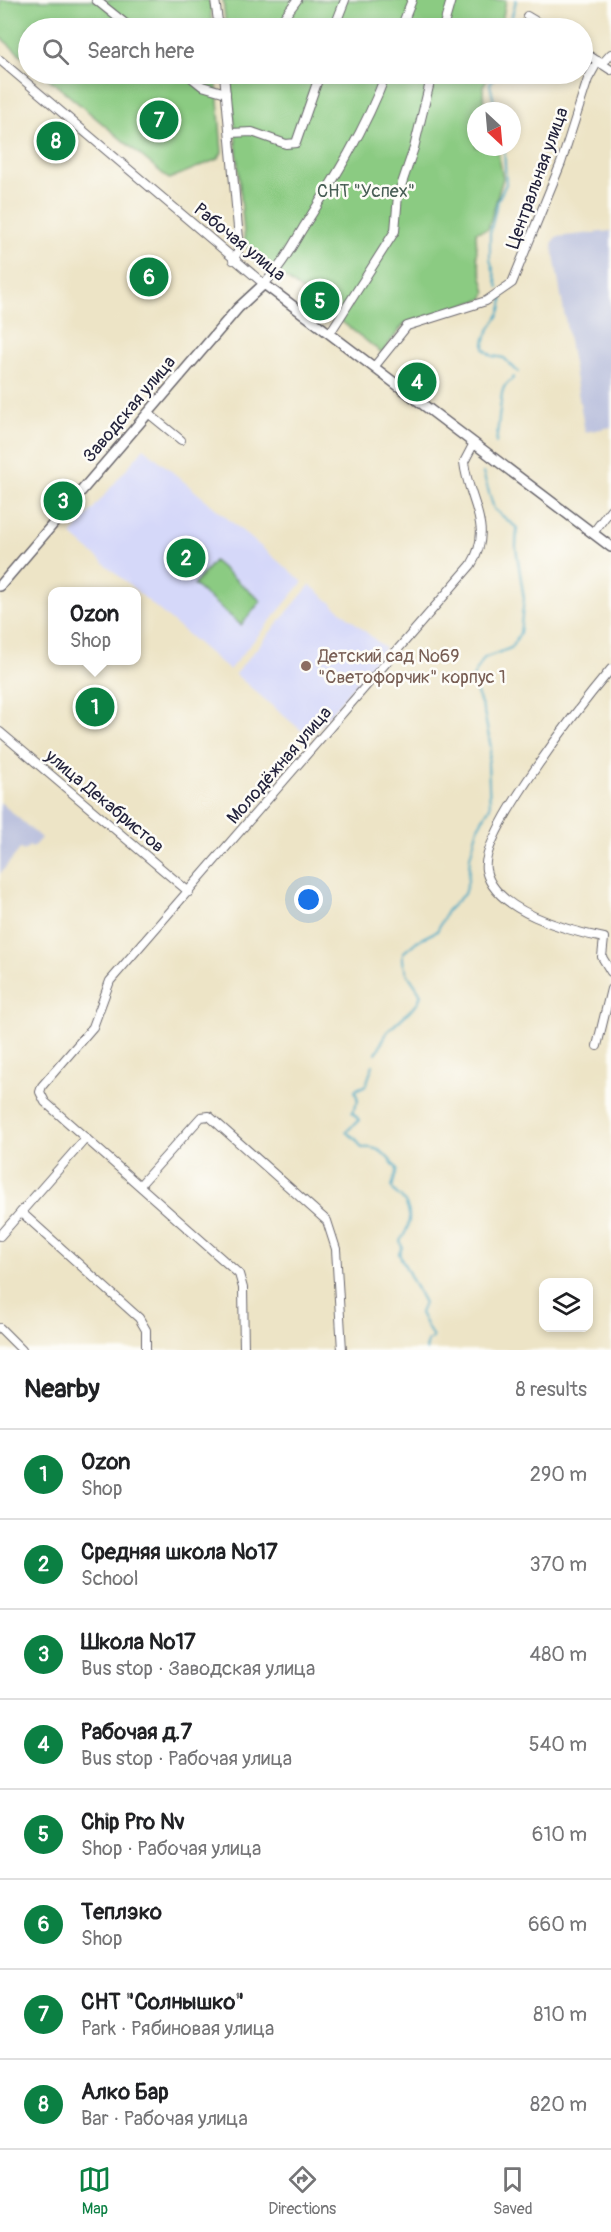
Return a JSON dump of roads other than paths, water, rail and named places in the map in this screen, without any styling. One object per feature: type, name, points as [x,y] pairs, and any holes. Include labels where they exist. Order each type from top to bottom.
[{"type":"street","points":[[96,0],[118,18]]},
{"type":"street","points":[[216,0],[218,18]]},
{"type":"street","points":[[284,18],[297,0]]},
{"type":"street","points":[[338,18],[345,0]]},
{"type":"street","points":[[405,18],[412,0]]},
{"type":"street","points":[[446,18],[451,0]]},
{"type":"street","name":"Центральная улица","points":[[593,72],[611,54]]},
{"type":"street","points":[[593,58],[611,70]]},
{"type":"street","name":"Рабочая улица","points":[[0,60],[18,75]]},
{"type":"street","name":"Рабочая улица","points":[[28,84],[233,260],[611,547]]},
{"type":"street","points":[[200,84],[226,93]]},
{"type":"street","points":[[225,84],[239,239],[238,252],[233,260]]},
{"type":"street","points":[[230,133],[252,132],[286,144],[296,143],[317,84]]},
{"type":"street","points":[[264,284],[279,268],[337,177],[363,129],[382,84]]},
{"type":"street","points":[[330,333],[395,231],[398,195],[414,148],[430,84]]},
{"type":"street","name":"Центральная улица","points":[[374,367],[407,326],[493,297],[512,283],[561,163],[586,84]]},
{"type":"street","name":"Заводская улица","points":[[0,586],[238,308],[264,284]]},
{"type":"street","points":[[148,413],[181,440]]},
{"type":"street","name":"Молодёжная улица","points":[[86,1138],[45,1101],[41,1096],[42,1086],[93,1027],[110,981],[471,565],[479,551],[482,535],[464,462],[474,443]]},
{"type":"street","points":[[593,533],[611,509]]},
{"type":"street","points":[[611,669],[566,723],[498,829],[485,857],[486,871],[492,883],[520,909],[563,929],[604,938],[602,957],[611,972]]},
{"type":"street","name":"улица Декабристов","points":[[0,732],[189,892]]},
{"type":"street","points":[[597,1046],[611,989]]},
{"type":"street","points":[[140,1185],[201,1117],[209,1116],[327,1221],[336,1249],[342,1350]]},
{"type":"street","points":[[0,1236],[86,1138],[239,1274],[243,1288],[244,1350]]},
{"type":"street","points":[[21,1212],[140,1318],[146,1330],[146,1350]]},
{"type":"street","points":[[0,1328],[22,1350]]},
{"type":"waterway","points":[[512,18],[516,0]]},
{"type":"waterway","points":[[490,84],[494,102]]},
{"type":"waterway","points":[[498,287],[490,259],[490,233],[498,200],[506,184],[504,156]]},
{"type":"waterway","points":[[502,296],[501,311],[484,341],[484,349],[492,356],[504,358],[518,372]]},
{"type":"waterway","points":[[496,443],[502,393],[504,387],[514,377]]},
{"type":"waterway","points":[[376,1054],[387,1032],[417,1004],[421,995],[406,971],[403,953],[417,941],[437,931],[447,911],[464,894],[478,827],[490,807],[488,763],[491,748],[484,712],[473,682],[474,675],[484,658],[511,648],[520,633],[524,599],[516,547],[517,528],[494,509],[483,473]]},
{"type":"waterway","points":[[373,1065],[366,1085],[355,1090],[358,1101],[352,1112],[359,1120],[346,1132],[356,1139],[362,1148],[374,1148],[383,1152],[397,1169],[392,1187],[407,1206],[409,1217],[408,1227],[400,1241],[402,1247],[399,1254],[424,1303],[420,1313],[433,1338],[428,1341],[426,1350]]},
{"type":"place","name":"СНТ \"Солнышко\"","points":[[159,120]]},
{"type":"place","name":"Алко Бар","points":[[56,141]]},
{"type":"place","name":"Теплэко","points":[[149,277]]},
{"type":"place","name":"Chip Pro Nv","points":[[320,301]]},
{"type":"place","name":"Рабочая д.7","points":[[417,382]]},
{"type":"place","name":"Школа №17","points":[[63,501]]},
{"type":"place","name":"Средняя школа №17","points":[[186,558]]},
{"type":"place","name":"Детский сад №69 \"Светофорчик\" корпус 1","points":[[306,666]]},
{"type":"place","name":"Ozon","points":[[95,707]]},
{"type":"park label","name":"СНТ \"Успех\"","points":[[366,191]]}]
